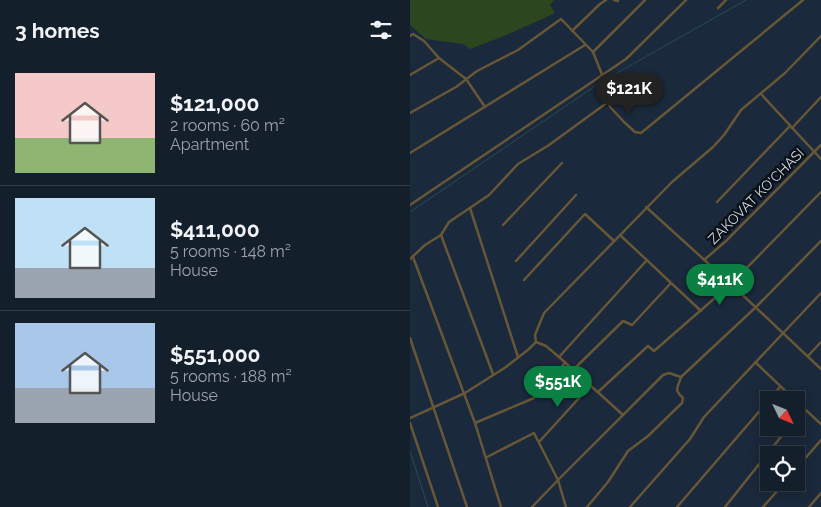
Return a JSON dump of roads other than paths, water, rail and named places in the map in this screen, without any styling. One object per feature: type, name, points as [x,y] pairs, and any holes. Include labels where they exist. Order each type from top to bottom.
[{"type":"street","points":[[572,31],[606,0]]},
{"type":"street","points":[[593,52],[645,0]]},
{"type":"street","points":[[410,205],[626,59],[686,0]]},
{"type":"street","points":[[718,8],[726,0]]},
{"type":"street","points":[[410,113],[456,87],[477,71],[518,50],[561,19],[593,52],[603,75],[610,107],[624,122],[640,134],[803,0]]},
{"type":"street","points":[[410,36],[413,34],[424,41],[439,58],[466,79],[485,107]]},
{"type":"street","points":[[536,342],[534,335],[544,314],[646,207],[713,147],[742,110],[785,72],[821,36]]},
{"type":"street","points":[[410,153],[585,45]]},
{"type":"street","points":[[410,75],[439,58]]},
{"type":"street","points":[[760,94],[821,158]]},
{"type":"street","points":[[717,202],[821,97]]},
{"type":"street","points":[[501,507],[465,393],[412,258],[425,245],[442,235],[449,222],[489,195],[518,164],[549,145],[608,102]]},
{"type":"street","name":"ZAKOVAT KO'CHASI","points":[[704,260],[726,241],[821,145]]},
{"type":"street","points":[[503,224],[562,163]]},
{"type":"street","points":[[598,392],[648,346],[654,351],[701,311],[731,284],[821,192]]},
{"type":"street","points":[[516,261],[576,194]]},
{"type":"street","points":[[646,207],[821,369]]},
{"type":"street","points":[[470,208],[518,357]]},
{"type":"street","points":[[524,280],[585,214],[614,240]]},
{"type":"street","points":[[620,234],[701,311]]},
{"type":"street","points":[[442,235],[493,375]]},
{"type":"street","points":[[587,507],[608,482],[628,451],[648,436],[682,403],[683,398],[676,389],[681,377],[756,307],[821,241]]},
{"type":"street","points":[[559,357],[647,260]]},
{"type":"street","points":[[574,370],[623,321],[632,325],[672,283]]},
{"type":"street","points":[[630,507],[690,439],[704,417],[821,292]]},
{"type":"street","points":[[410,338],[468,507]]},
{"type":"street","points":[[410,418],[465,393],[493,375],[536,342]]},
{"type":"street","points":[[536,342],[546,346],[623,415]]},
{"type":"street","points":[[808,356],[821,342]]},
{"type":"street","points":[[754,362],[785,391]]},
{"type":"street","points":[[475,423],[534,398],[565,363]]},
{"type":"street","points":[[532,507],[663,375],[669,373],[681,377]]},
{"type":"street","points":[[539,443],[590,386]]},
{"type":"street","points":[[777,391],[780,387]]},
{"type":"street","points":[[805,409],[821,424]]},
{"type":"street","points":[[677,507],[760,410]]},
{"type":"street","points":[[410,423],[438,507]]},
{"type":"street","points":[[486,457],[534,433],[558,480],[566,507]]},
{"type":"street","points":[[726,507],[782,436]]},
{"type":"street","points":[[805,459],[821,440]]},
{"type":"street","points":[[763,507],[777,491]]},
{"type":"street","points":[[809,507],[821,493]]},
{"type":"waterway","points":[[410,212],[601,82],[746,0]]},
{"type":"waterway","points":[[410,451],[428,507]]}]
